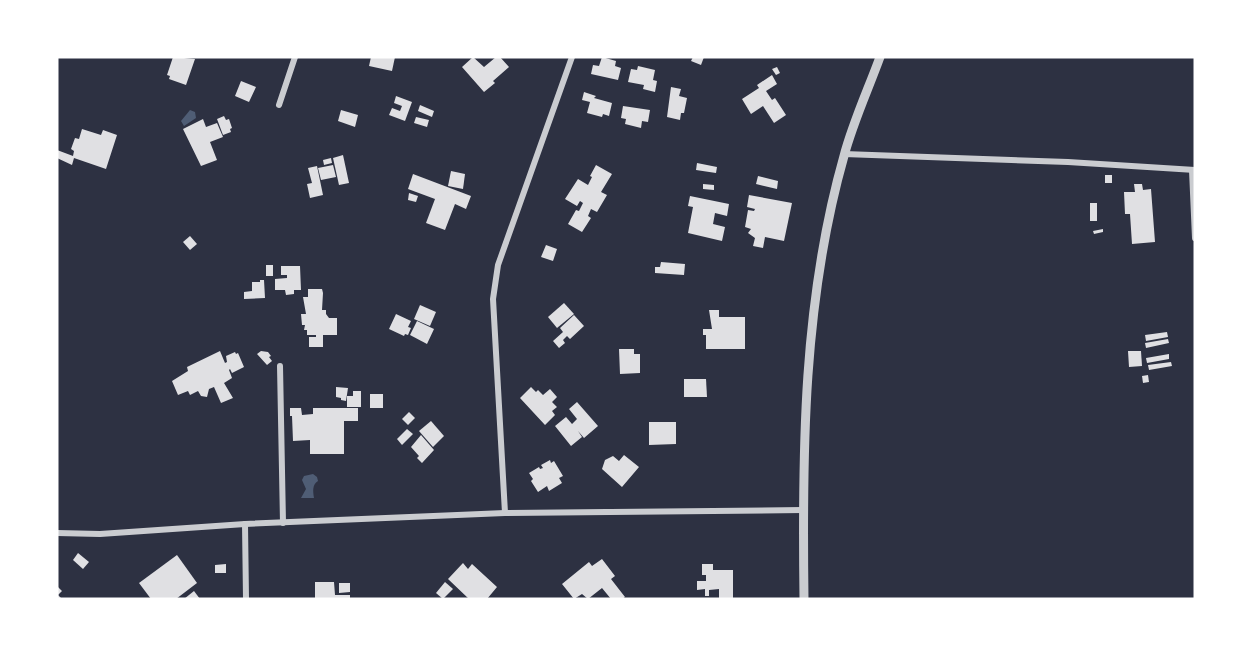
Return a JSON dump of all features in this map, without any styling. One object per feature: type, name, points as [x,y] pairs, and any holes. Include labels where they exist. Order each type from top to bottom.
[{"type":"street","points":[[279,105],[295,57]]},
{"type":"street","points":[[505,513],[493,298],[494,281],[517,209],[572,57]]},
{"type":"street","points":[[804,599],[803,510],[806,396],[821,261],[844,154],[880,57]]},
{"type":"street","points":[[844,154],[1068,162],[1194,170],[1195,238]]},
{"type":"street","points":[[280,366],[283,523]]},
{"type":"street","points":[[57,533],[100,534],[245,524],[505,513],[803,510]]},
{"type":"street","points":[[245,524],[246,599]]},
{"type":"water","points":[[190,110],[195,112],[196,118],[184,126],[181,121]]},
{"type":"water","points":[[313,474],[318,481],[314,486],[314,498],[301,498],[306,489],[302,480],[304,476]]},
{"type":"building","points":[[173,57],[195,59],[186,85],[169,79],[170,76],[167,75]]},
{"type":"building","points":[[371,57],[395,57],[392,71],[369,66]]},
{"type":"building","points":[[473,57],[484,67],[496,57],[500,57],[509,67],[484,92],[462,67]]},
{"type":"building","points":[[602,57],[616,61],[615,66],[621,68],[618,80],[591,74],[593,65],[599,66]]},
{"type":"building","points":[[693,57],[704,57],[701,65],[691,61]]},
{"type":"building","points":[[638,66],[655,70],[653,80],[657,81],[655,92],[643,89],[644,85],[628,82],[631,69],[637,70]]},
{"type":"building","points":[[777,67],[780,73],[776,75],[772,69]]},
{"type":"building","points":[[772,75],[777,84],[766,91],[772,100],[775,98],[786,115],[774,123],[763,106],[751,114],[742,99],[759,88],[757,85]]},
{"type":"building","points":[[241,81],[256,87],[249,102],[235,96]]},
{"type":"building","points":[[671,87],[681,89],[679,96],[687,98],[680,120],[667,117]]},
{"type":"building","points":[[584,92],[596,96],[594,98],[612,103],[609,116],[603,114],[602,117],[587,113],[590,102],[582,100]]},
{"type":"building","points":[[396,96],[412,102],[405,121],[389,115],[392,108],[400,111],[402,106],[394,103]]},
{"type":"building","points":[[420,105],[434,111],[432,117],[418,111]]},
{"type":"building","points":[[623,106],[650,110],[648,122],[642,121],[641,128],[625,124],[626,119],[621,118]]},
{"type":"building","points":[[341,110],[358,115],[355,127],[338,121]]},
{"type":"building","points":[[224,116],[226,120],[229,119],[232,128],[231,132],[223,135],[217,119]]},
{"type":"building","points":[[416,117],[429,120],[427,127],[414,123]]},
{"type":"building","points":[[203,119],[206,127],[217,123],[223,137],[210,142],[217,160],[201,166],[183,129]]},
{"type":"building","points":[[82,129],[101,135],[103,130],[117,135],[106,169],[74,158],[72,165],[57,158],[57,150],[73,156],[74,151],[71,149],[75,138],[79,139]]},
{"type":"building","points":[[343,155],[349,183],[339,185],[333,158]]},
{"type":"building","points":[[331,158],[332,163],[324,165],[323,160]]},
{"type":"building","points":[[697,163],[717,167],[716,173],[696,170]]},
{"type":"building","points":[[333,165],[336,177],[321,180],[318,168]]},
{"type":"building","points":[[596,165],[612,174],[601,192],[607,195],[597,212],[591,209],[588,216],[591,218],[582,232],[568,224],[583,203],[580,201],[577,206],[565,199],[578,179],[588,185]]},
{"type":"building","points":[[317,166],[323,195],[310,198],[307,184],[312,183],[308,168]]},
{"type":"building","points":[[451,171],[465,174],[463,189],[448,186]]},
{"type":"building","points":[[413,174],[471,196],[466,209],[455,204],[445,230],[426,223],[435,199],[408,189]]},
{"type":"building","points":[[1105,175],[1112,175],[1112,183],[1105,183]]},
{"type":"building","points":[[758,176],[778,181],[777,189],[756,184]]},
{"type":"building","points":[[703,184],[714,185],[714,190],[703,189]]},
{"type":"building","points":[[1134,184],[1142,184],[1143,190],[1151,189],[1155,242],[1132,244],[1130,214],[1125,214],[1124,192],[1135,192]]},
{"type":"building","points":[[409,193],[418,196],[416,202],[408,200]]},
{"type":"building","points":[[749,195],[792,203],[784,241],[765,237],[763,248],[753,246],[755,238],[748,233],[751,229],[745,227],[748,210],[754,211],[755,209],[747,207]]},
{"type":"building","points":[[690,196],[729,204],[727,216],[715,213],[713,224],[725,227],[722,241],[688,233],[693,207],[688,206]]},
{"type":"building","points":[[1090,203],[1097,203],[1097,221],[1090,221]]},
{"type":"building","points":[[1103,229],[1103,232],[1094,234],[1093,231]]},
{"type":"building","points":[[190,236],[197,244],[190,250],[183,242]]},
{"type":"building","points":[[546,245],[557,249],[553,261],[541,257]]},
{"type":"building","points":[[661,262],[685,264],[684,275],[655,273],[655,267],[660,267]]},
{"type":"building","points":[[266,265],[273,265],[273,276],[266,276]]},
{"type":"building","points":[[281,266],[300,266],[301,290],[294,290],[294,294],[286,295],[285,290],[275,290],[275,279],[287,278],[287,275],[281,275]]},
{"type":"building","points":[[264,280],[265,298],[244,299],[244,292],[252,291],[252,282],[260,282]]},
{"type":"building","points":[[308,289],[322,289],[322,310],[326,310],[329,318],[337,318],[337,335],[323,335],[323,347],[309,347],[309,337],[316,337],[316,335],[307,335],[307,330],[304,330],[305,325],[302,325],[301,314],[306,314],[303,297],[308,297]]},
{"type":"building","points":[[564,303],[574,314],[557,328],[548,317]]},
{"type":"building","points":[[420,305],[436,312],[430,326],[414,319]]},
{"type":"building","points":[[709,310],[719,310],[719,317],[745,317],[745,349],[706,349],[706,335],[703,335],[703,329],[712,329]]},
{"type":"building","points":[[396,314],[411,321],[408,335],[404,336],[389,329]]},
{"type":"building","points":[[574,315],[584,326],[570,339],[567,336],[563,340],[565,343],[559,348],[553,341],[563,332],[560,328]]},
{"type":"building","points":[[417,321],[434,329],[427,344],[410,335]]},
{"type":"building","points":[[1167,332],[1168,337],[1146,341],[1145,335]]},
{"type":"building","points":[[1168,339],[1169,343],[1146,348],[1145,343]]},
{"type":"building","points":[[619,349],[634,349],[634,354],[640,354],[640,373],[620,374]]},
{"type":"building","points":[[220,351],[225,363],[227,362],[226,356],[238,353],[244,367],[232,373],[230,369],[232,378],[224,383],[233,398],[221,403],[214,387],[209,389],[207,397],[201,396],[198,391],[190,395],[188,391],[178,395],[172,381],[188,371],[187,367]]},
{"type":"building","points":[[261,351],[268,352],[271,356],[269,357],[272,361],[267,365],[257,354]]},
{"type":"building","points":[[1128,351],[1141,351],[1142,366],[1129,367]]},
{"type":"building","points":[[1169,354],[1169,359],[1147,363],[1146,358]]},
{"type":"building","points":[[1171,362],[1172,366],[1149,370],[1148,365]]},
{"type":"building","points":[[1148,375],[1149,382],[1143,383],[1142,376]]},
{"type":"building","points":[[684,379],[706,379],[707,397],[684,397]]},
{"type":"building","points":[[336,387],[348,388],[346,401],[336,397]]},
{"type":"building","points":[[531,387],[543,395],[550,389],[557,397],[552,402],[557,407],[552,411],[555,415],[545,425],[520,398]]},
{"type":"building","points":[[353,391],[361,391],[361,407],[347,407],[347,396],[353,396]]},
{"type":"building","points":[[370,394],[383,394],[383,408],[370,408]]},
{"type":"building","points":[[577,402],[598,426],[584,438],[578,431],[582,437],[571,446],[555,426],[566,417],[572,424],[577,419],[569,409]]},
{"type":"building","points":[[290,408],[301,408],[302,415],[313,414],[313,408],[358,408],[358,421],[344,421],[344,454],[310,454],[310,440],[293,441]]},
{"type":"building","points":[[409,412],[415,418],[408,425],[402,419]]},
{"type":"building","points":[[431,421],[444,436],[433,447],[419,431]]},
{"type":"building","points":[[649,422],[676,422],[676,444],[649,445]]},
{"type":"building","points":[[407,429],[413,434],[402,445],[397,439]]},
{"type":"building","points":[[421,435],[434,450],[422,463],[411,447]]},
{"type":"building","points":[[624,455],[639,467],[622,487],[602,469],[605,460],[613,456],[619,461]]},
{"type":"building","points":[[550,460],[551,463],[554,461],[563,476],[559,478],[562,483],[549,491],[547,486],[538,492],[529,473],[539,467],[543,468],[541,465]]},
{"type":"building","points":[[78,553],[89,562],[83,569],[73,560]]},
{"type":"building","points":[[177,555],[197,583],[176,599],[151,599],[139,583]]},
{"type":"building","points":[[602,559],[615,576],[611,579],[625,597],[611,599],[602,588],[588,599],[582,594],[574,599],[562,584],[589,562],[592,566]]},
{"type":"building","points":[[463,563],[468,569],[472,564],[497,587],[487,599],[469,599],[448,579]]},
{"type":"building","points":[[226,564],[226,573],[215,573],[215,565]]},
{"type":"building","points":[[702,564],[713,564],[713,570],[733,570],[733,599],[719,599],[719,589],[709,590],[709,596],[705,596],[705,589],[697,590],[697,581],[706,581],[706,575],[702,575]]},
{"type":"building","points":[[315,582],[334,582],[335,595],[350,595],[350,599],[315,599]]},
{"type":"building","points":[[445,582],[453,589],[443,599],[436,593]]},
{"type":"building","points":[[339,583],[350,583],[350,592],[339,593]]},
{"type":"building","points":[[57,586],[62,591],[58,595],[62,599],[57,599]]},
{"type":"building","points":[[194,591],[200,599],[184,599]]}]
